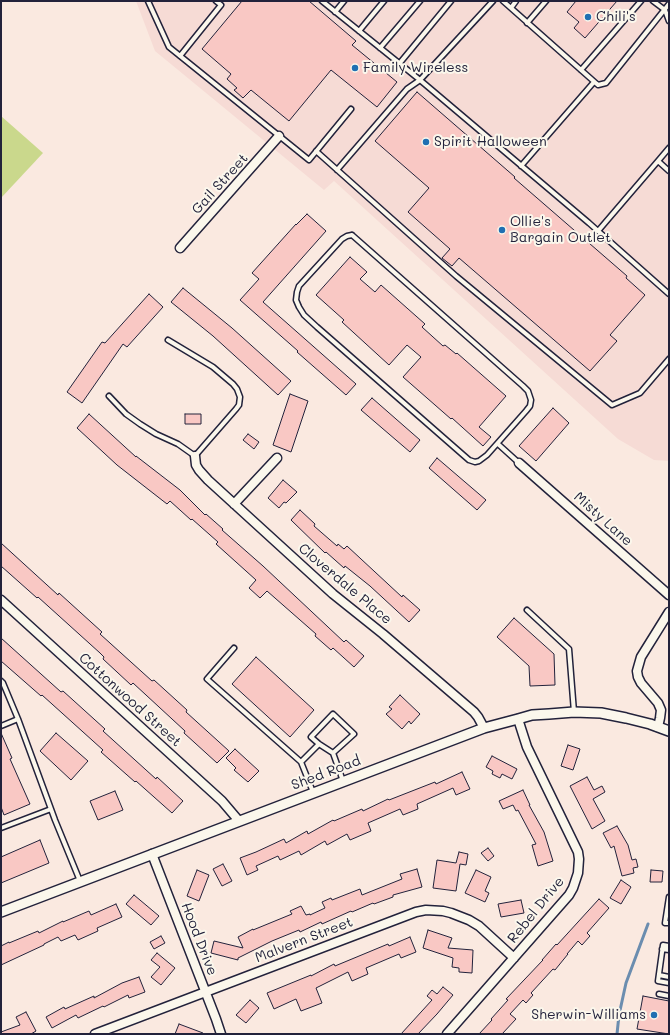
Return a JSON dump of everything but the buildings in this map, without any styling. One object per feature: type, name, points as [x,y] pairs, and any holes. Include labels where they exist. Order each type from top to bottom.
[{"type":"street","name":"Gail Street","points":[[180,248],[279,136]]},
{"type":"street","name":"Cloverdale Place","points":[[195,456],[196,464],[202,475],[343,603],[383,634],[474,712],[484,728]]},
{"type":"street","points":[[234,504],[277,458]]},
{"type":"street","name":"Misty Lane","points":[[519,463],[669,595]]},
{"type":"street","name":"Cottonwood Street","points":[[1,600],[222,801],[239,821]]},
{"type":"street","points":[[658,727],[661,710],[658,703],[641,683],[637,671],[641,656],[669,612]]},
{"type":"street","name":"Shed Road","points":[[1,912],[484,728],[532,715],[574,712],[620,717],[669,731]]},
{"type":"street","name":"Rebel Drive","points":[[448,1034],[569,895],[578,873],[578,852],[527,747],[518,719]]},
{"type":"street","name":"Hood Drive","points":[[152,854],[221,1034]]},
{"type":"street","name":"Malvern Street","points":[[95,1034],[407,915],[426,910],[443,911],[469,920],[479,926],[514,958]]},
{"type":"lane","points":[[148,1],[169,47],[309,160],[352,110]]},
{"type":"lane","points":[[180,56],[221,5],[216,1]]},
{"type":"lane","points":[[322,1],[420,80],[598,231],[669,294]]},
{"type":"lane","points":[[335,12],[344,1]]},
{"type":"lane","points":[[359,30],[384,1]]},
{"type":"lane","points":[[380,48],[420,1]]},
{"type":"lane","points":[[399,64],[451,1]]},
{"type":"lane","points":[[337,170],[407,90],[420,80],[493,1]]},
{"type":"lane","points":[[503,1],[598,85],[606,83],[669,4]]},
{"type":"lane","points":[[510,8],[516,1]]},
{"type":"lane","points":[[527,23],[546,1]]},
{"type":"lane","points":[[581,70],[641,1]]},
{"type":"lane","points":[[653,1],[665,10],[669,21]]},
{"type":"lane","points":[[521,166],[594,82]]},
{"type":"lane","points":[[598,231],[669,148]]},
{"type":"lane","points":[[316,151],[456,276],[612,405],[640,392],[669,359]]},
{"type":"lane","points":[[658,161],[669,171]]},
{"type":"lane","points":[[347,236],[352,236],[358,240],[528,391],[530,406],[498,444],[479,461],[475,462],[469,460],[304,315],[296,300],[299,286],[342,239],[347,236]]},
{"type":"lane","points":[[109,396],[126,414],[140,424],[156,434],[178,444],[195,456],[236,409],[240,398],[239,393],[232,384],[213,367],[168,340]]},
{"type":"lane","points":[[498,444],[519,463]]},
{"type":"lane","points":[[527,610],[569,648],[574,712]]},
{"type":"lane","points":[[234,648],[207,679],[301,762],[313,793]]},
{"type":"lane","points":[[1,681],[18,719],[51,809],[80,881]]},
{"type":"lane","points":[[333,753],[354,734],[333,714],[311,737],[333,753],[344,782]]},
{"type":"lane","points":[[1,726],[18,719]]},
{"type":"lane","points":[[301,762],[319,744]]},
{"type":"lane","points":[[1,828],[51,809]]},
{"type":"lane","points":[[669,897],[665,922],[669,923]]},
{"type":"lane","points":[[669,946],[663,945],[658,981],[669,983]]},
{"type":"lane","points":[[662,949],[669,950]]},
{"type":"lane","points":[[659,975],[669,977]]},
{"type":"lane","points":[[659,994],[669,996]]},
{"type":"shaded area","points":[[136,1],[669,1],[669,461],[654,460],[618,439],[334,181],[324,190],[155,51]]},
{"type":"green space","points":[[1,116],[43,153],[1,198]]},
{"type":"waterway","points":[[617,1034],[619,1015],[626,983],[648,924]]},
{"type":"place","name":"Chili's","points":[[588,17]]},
{"type":"place","name":"Family Wireless","points":[[355,68]]},
{"type":"place","name":"Spirit Halloween","points":[[426,142]]},
{"type":"place","name":"Ollie's Bargain Outlet","points":[[502,230]]},
{"type":"place","name":"Sherwin-Williams","points":[[654,1015]]}]
